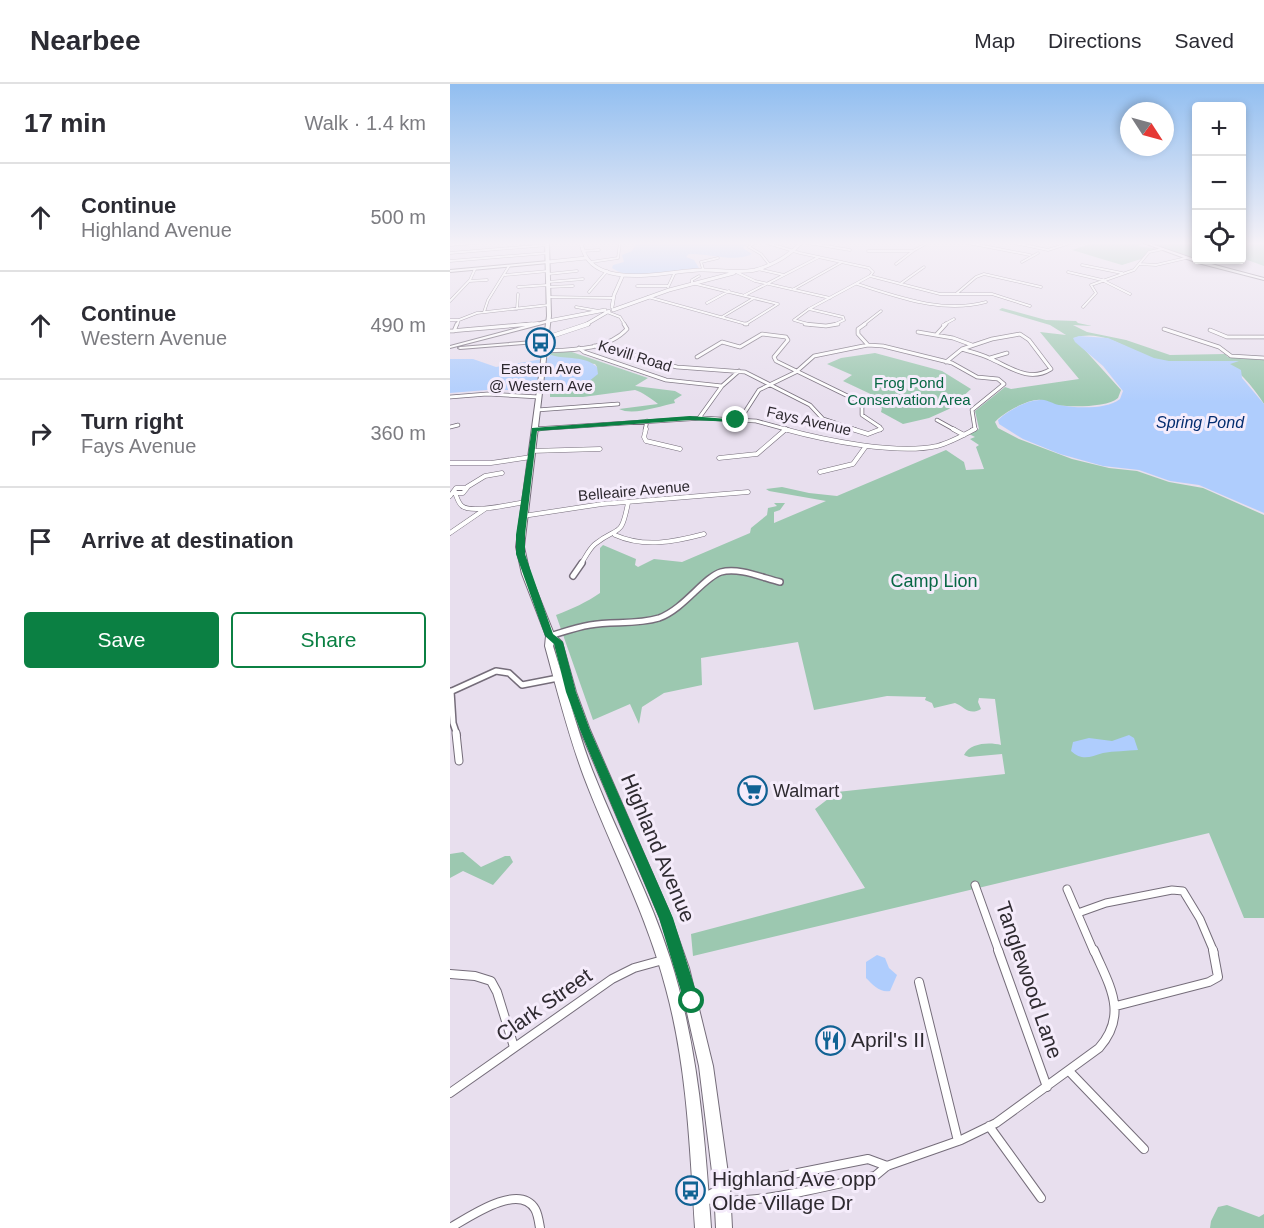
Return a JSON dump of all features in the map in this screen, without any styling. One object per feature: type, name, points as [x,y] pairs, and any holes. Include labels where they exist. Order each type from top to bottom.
[{"type":"main road","name":"Highland Avenue","points":[[548,297],[546,340],[520,554],[550,636],[549,646],[585,765],[645,906],[664,959],[688,1064],[694,1106],[703,1228]]},
{"type":"main road","points":[[450,348],[548,321]]},
{"type":"main road","points":[[450,348],[546,340]]},
{"type":"main road","name":"Highland Avenue","points":[[550,636],[558,642],[571,692],[585,730],[666,918],[679,958],[706,1066],[724,1228]]},
{"type":"street","points":[[484,312],[486,300],[490,295]]},
{"type":"street","points":[[517,309],[518,295]]},
{"type":"street","points":[[546,340],[580,328],[611,307],[615,295]]},
{"type":"street","points":[[548,321],[628,304],[652,295]]},
{"type":"street","points":[[707,303],[721,295]]},
{"type":"street","points":[[648,297],[746,324],[778,303],[746,295]]},
{"type":"street","points":[[820,295],[831,298]]},
{"type":"street","points":[[810,309],[841,316],[844,319],[831,327],[795,320],[810,309],[836,295]]},
{"type":"street","points":[[898,295],[938,306],[986,302]]},
{"type":"street","points":[[997,295],[1030,306]]},
{"type":"street","points":[[1083,307],[1094,295]]},
{"type":"street","points":[[548,297],[611,307],[628,304]]},
{"type":"street","points":[[722,318],[754,298]]},
{"type":"street","points":[[450,320],[459,320],[470,314],[549,305]]},
{"type":"street","points":[[576,307],[599,311]]},
{"type":"street","points":[[544,355],[620,337],[627,330],[620,316],[611,307]]},
{"type":"street","points":[[868,345],[858,334],[858,330],[881,311]]},
{"type":"street","points":[[481,328],[485,319]]},
{"type":"street","points":[[936,335],[941,327],[954,319]]},
{"type":"street","points":[[452,331],[459,320]]},
{"type":"street","points":[[452,331],[538,323]]},
{"type":"street","points":[[1164,329],[1219,347],[1231,356],[1264,358]]},
{"type":"street","points":[[1210,330],[1227,337],[1264,337]]},
{"type":"street","points":[[918,332],[960,340],[972,345]]},
{"type":"street","points":[[656,362],[677,367],[739,370],[810,405],[823,419],[868,434],[881,430],[861,415],[862,406],[858,401],[774,360],[787,341],[786,337],[764,333],[740,347],[722,343],[697,357]]},
{"type":"street","points":[[946,362],[962,349],[1012,334],[1027,338],[1051,369],[1042,374],[1019,374],[990,358],[962,349]]},
{"type":"street","points":[[593,345],[639,356]]},
{"type":"street","points":[[736,420],[743,415],[759,390],[797,372],[816,356],[868,345],[883,346],[946,362],[960,366],[977,377],[1003,381],[1003,385],[972,410],[976,428],[963,435],[937,420]]},
{"type":"street","name":"Kevill Road","points":[[579,348],[584,352],[655,377],[722,386]]},
{"type":"street","points":[[990,358],[1007,353]]},
{"type":"street","points":[[699,418],[722,386],[739,370]]},
{"type":"street","points":[[450,397],[487,394],[539,395]]},
{"type":"street","points":[[537,410],[618,404]]},
{"type":"street","name":"Fays Avenue","points":[[534,429],[699,418],[756,421],[866,446],[930,448],[963,435]]},
{"type":"street","points":[[648,421],[644,437],[646,441],[680,449]]},
{"type":"street","points":[[450,427],[458,425]]},
{"type":"street","points":[[718,458],[757,454],[786,429]]},
{"type":"street","points":[[820,472],[853,465],[859,461],[866,446]]},
{"type":"street","points":[[450,463],[487,463],[531,454],[588,448],[600,449]]},
{"type":"street","points":[[502,473],[485,476],[467,487],[465,492],[453,494],[462,507],[486,508],[525,502]]},
{"type":"street","name":"Belleaire Avenue","points":[[523,516],[581,507],[748,492]]},
{"type":"street","points":[[573,576],[594,545],[615,535],[624,525],[628,503]]},
{"type":"street","points":[[450,533],[486,508]]},
{"type":"street","points":[[615,535],[633,543],[687,539],[704,534]]},
{"type":"street","points":[[550,636],[590,625],[636,623],[661,617],[686,602],[714,575],[723,571],[740,572],[780,582]]},
{"type":"street","points":[[459,761],[456,729],[451,724],[454,715],[450,699],[451,691],[496,671],[509,673],[522,685],[558,678]]},
{"type":"street","name":"Tanglewood Lane","points":[[975,885],[1047,1087]]},
{"type":"street","points":[[722,1195],[761,1197],[875,1176],[887,1166],[958,1141],[988,1126],[1069,1071],[1107,1039],[1114,1023],[1116,1006],[1067,889]]},
{"type":"street","points":[[1078,913],[1106,903],[1172,890],[1183,891],[1197,911],[1218,964],[1218,977],[1209,982],[1116,1006]]},
{"type":"street","name":"Clark Street","points":[[450,1093],[619,975],[641,965],[664,959]]},
{"type":"street","points":[[450,974],[475,976],[491,981],[497,992],[514,1047]]},
{"type":"street","points":[[919,982],[958,1141]]},
{"type":"street","points":[[1069,1071],[1144,1149]]},
{"type":"street","points":[[988,1126],[1041,1198]]},
{"type":"street","points":[[701,1198],[722,1195],[868,1159],[887,1166]]},
{"type":"street","points":[[450,1228],[501,1200],[518,1198],[524,1199],[534,1208],[540,1220],[540,1228]]},
{"type":"green space","name":"Camp Lion","points":[[1002,308],[1046,320],[1076,321],[1092,326],[1073,325],[1087,332],[1126,340],[1170,355],[1225,354],[1228,357],[1264,360],[1264,404],[1241,375],[1216,369],[1163,362],[1097,336],[1074,338],[1121,390],[1118,398],[1105,404],[1078,406],[1054,405],[1041,400],[1030,401],[1004,414],[995,422],[998,428],[1019,439],[1072,459],[1109,468],[1137,471],[1169,482],[1203,488],[1264,515],[1264,918],[1244,918],[1209,833],[693,956],[691,934],[865,888],[815,809],[837,792],[1005,774],[1002,754],[969,757],[964,755],[971,748],[980,744],[1001,745],[995,699],[979,698],[981,709],[973,712],[955,703],[934,708],[932,703],[925,700],[926,697],[887,696],[814,710],[798,642],[701,658],[702,685],[664,693],[642,707],[639,724],[630,704],[593,720],[556,615],[600,593],[600,548],[603,545],[636,559],[635,565],[638,567],[654,559],[682,562],[750,533],[751,528],[767,515],[768,508],[777,506],[774,503],[785,503],[780,510],[774,512],[774,523],[826,501],[766,489],[782,487],[837,496],[946,450],[964,462],[966,470],[984,469],[976,447],[979,445],[970,439],[975,437],[969,434],[979,429],[975,411],[1005,387],[1011,389],[1079,379],[1040,332],[1066,335],[1050,325],[999,310]]},
{"type":"green space","points":[[569,351],[648,378],[635,386],[675,391],[682,395],[674,400],[675,403],[632,411],[619,409],[658,404],[635,390],[583,397],[550,397],[550,393],[545,390],[562,389],[574,385],[597,367],[595,364],[549,359],[551,353]]},
{"type":"green space","name":"Frog Pond Conservation Area","points":[[875,353],[942,371],[971,389],[949,409],[929,418],[903,424],[881,412],[882,408],[875,402],[879,398],[843,381],[852,375],[827,364],[841,358]]},
{"type":"green space","points":[[463,852],[481,867],[505,856],[510,856],[513,862],[493,885],[463,871],[450,878],[450,854]]},
{"type":"green space","points":[[1227,1205],[1259,1217],[1264,1214],[1264,1228],[1210,1228],[1218,1207]]},
{"type":"water","name":"Spring Pond","points":[[1079,336],[1108,338],[1154,358],[1169,361],[1239,361],[1230,364],[1241,370],[1242,378],[1264,404],[1264,513],[1199,485],[1170,481],[1139,470],[1103,466],[1060,454],[1023,439],[999,424],[998,420],[1007,413],[1035,400],[1045,400],[1066,406],[1090,407],[1107,405],[1120,399],[1123,391],[1103,366],[1075,342],[1073,338]]},
{"type":"water","points":[[551,355],[581,359],[592,363],[597,367],[598,374],[588,382],[560,390],[487,390],[450,393],[450,359],[473,359],[496,367],[548,358]]},
{"type":"water","points":[[1129,735],[1134,738],[1138,750],[1107,752],[1086,757],[1071,751],[1073,742],[1089,738],[1112,741]]},
{"type":"water","points":[[877,955],[885,958],[889,968],[897,975],[890,991],[880,990],[866,978],[866,962]]},
{"type":"place","name":"Eastern Ave @ Western Ave","points":[[541,342]]},
{"type":"place","name":"Walmart","points":[[752,791]]},
{"type":"place","name":"April's II","points":[[830,1040]]},
{"type":"place","name":"Highland Ave opp Olde Village Dr","points":[[691,1191]]},
{"type":"route","points":[[692,1001],[666,918],[594,754],[571,692],[558,642],[550,636],[536,601],[520,554],[520,535],[534,429],[690,418],[736,420]]}]
